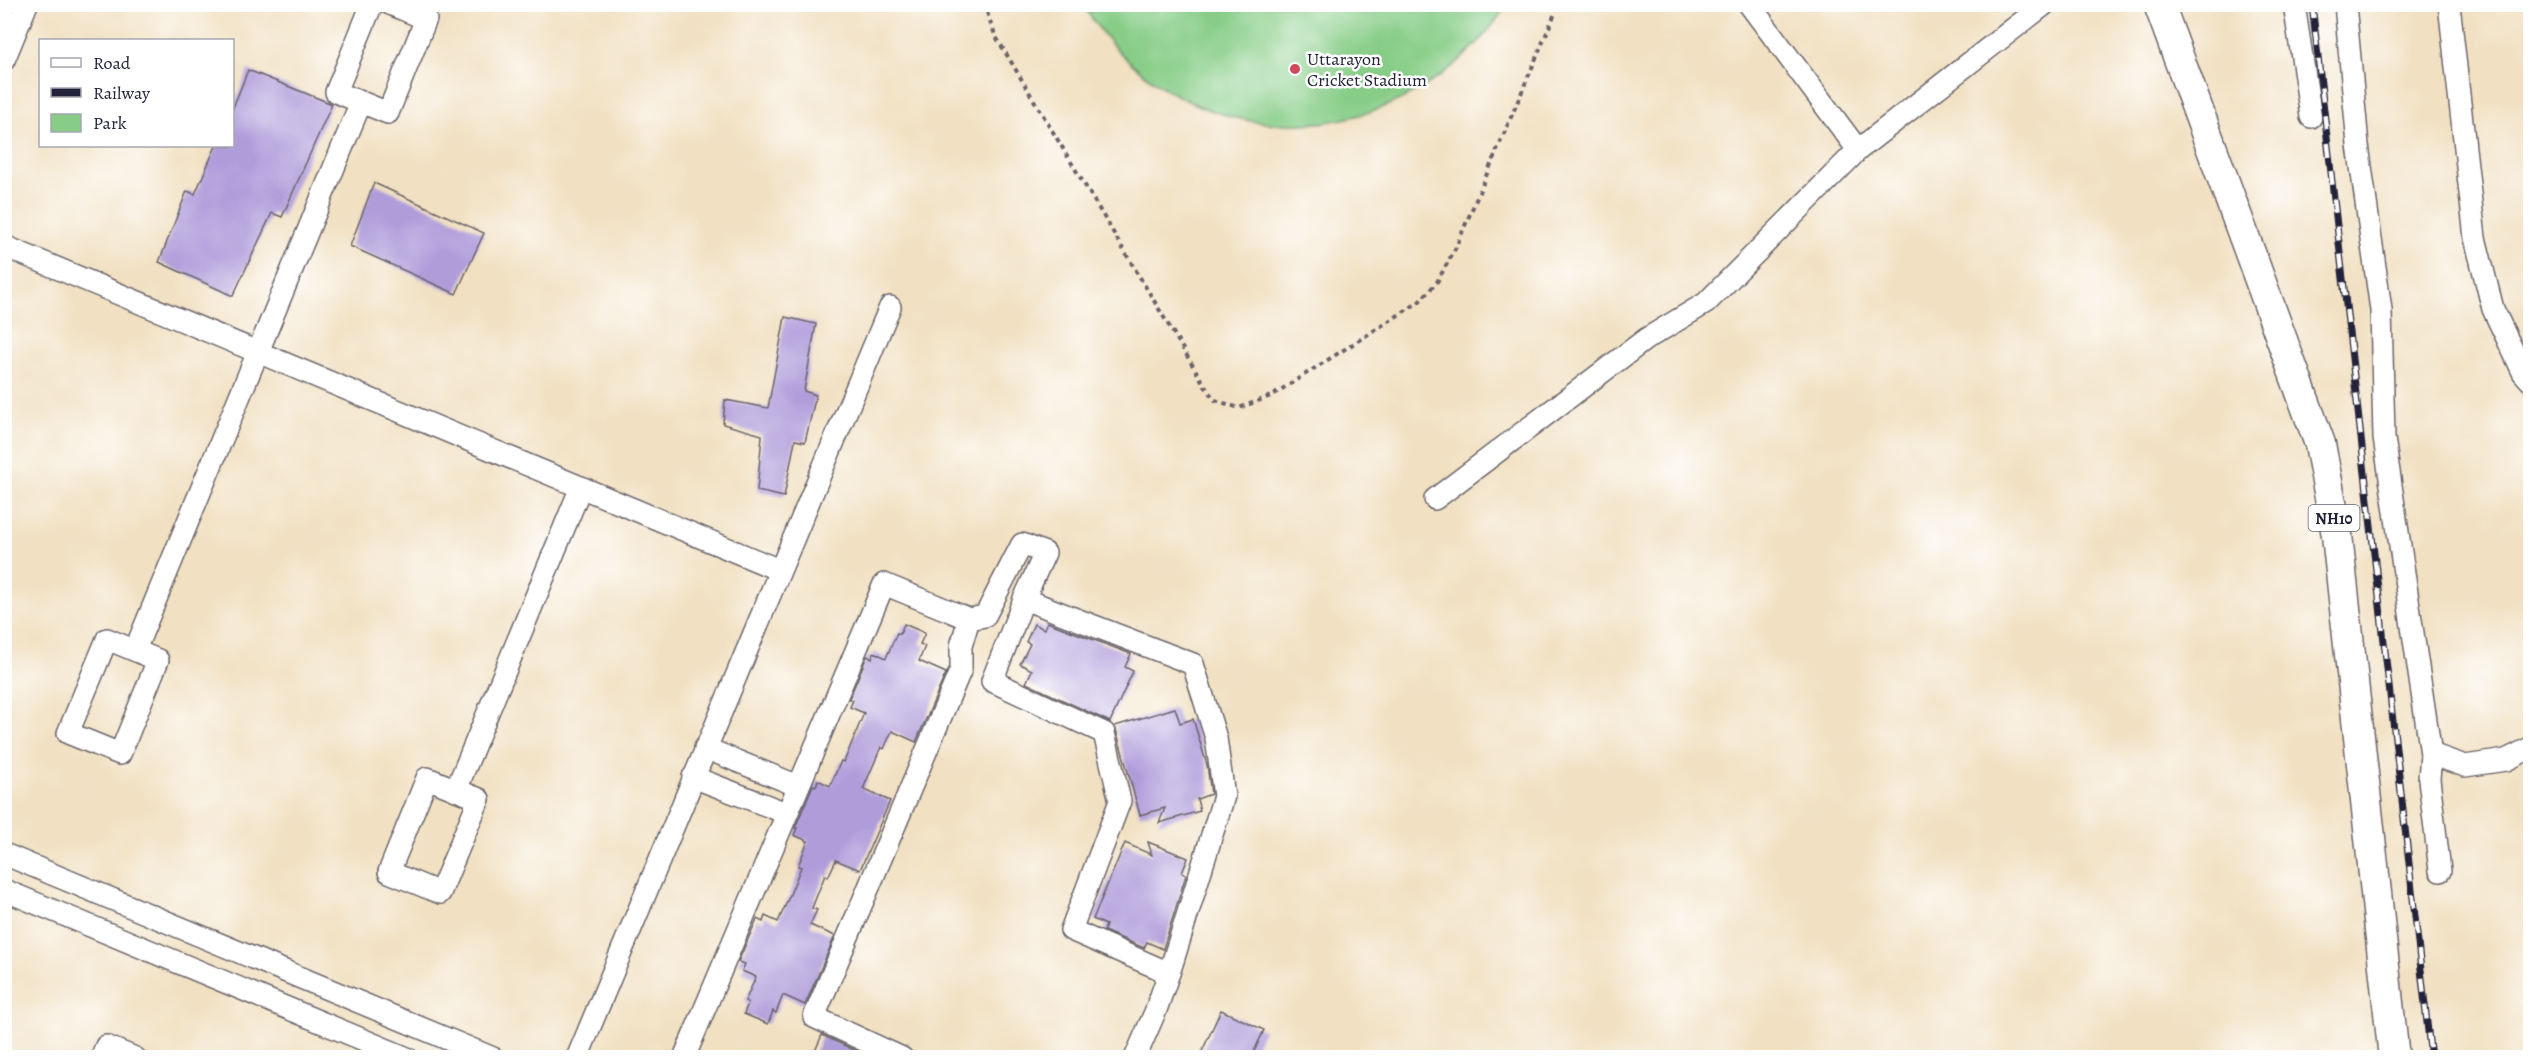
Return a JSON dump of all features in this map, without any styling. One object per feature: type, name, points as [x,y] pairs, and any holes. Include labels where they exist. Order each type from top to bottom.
[{"type":"highway","name":"NH10","points":[[2158,4],[2320,444],[2337,536],[2394,1058]]},
{"type":"street","points":[[4,60],[27,4]]},
{"type":"street","points":[[372,4],[336,92],[388,113],[426,19],[390,4]]},
{"type":"street","points":[[1749,4],[1858,150]]},
{"type":"street","points":[[1435,499],[1646,339],[1706,303],[1858,150],[2045,4]]},
{"type":"street","points":[[2294,4],[2311,117]]},
{"type":"street","points":[[2345,4],[2358,145],[2381,310],[2384,438],[2431,754],[2428,779],[2440,871]]},
{"type":"street","points":[[2449,4],[2475,238],[2493,309],[2523,372],[2530,380]]},
{"type":"street","points":[[135,650],[361,102]]},
{"type":"street","points":[[4,246],[779,570]]},
{"type":"street","points":[[577,1058],[890,307]]},
{"type":"street","points":[[456,790],[581,487]]},
{"type":"street","points":[[684,1058],[884,584],[969,618],[986,616],[1022,544],[1045,553],[1024,599],[992,681],[1104,733],[1120,801],[1071,930],[1169,973]]},
{"type":"street","points":[[1024,599],[1193,664],[1216,738],[1224,796],[1169,973],[1135,1058]]},
{"type":"street","points":[[902,1058],[814,1017],[961,669],[961,646],[969,618]]},
{"type":"street","points":[[107,639],[135,650],[158,660],[120,754],[68,733],[107,639]]},
{"type":"street","points":[[705,748],[798,786]]},
{"type":"street","points":[[2431,754],[2465,766],[2506,760],[2530,748]]},
{"type":"street","points":[[693,777],[786,813]]},
{"type":"street","points":[[428,778],[456,790],[479,799],[440,893],[389,872],[428,778]]},
{"type":"street","points":[[4,854],[493,1058]]},
{"type":"street","points":[[4,890],[407,1058]]},
{"type":"street","points":[[101,1058],[106,1046],[135,1058]]},
{"type":"path","points":[[984,4],[995,35],[1209,391],[1215,400],[1239,408],[1271,396],[1407,310],[1428,294],[1445,270],[1559,4]]},
{"type":"green space","name":"Uttarayon Cricket Stadium","points":[[1083,5],[1507,5],[1464,56],[1412,94],[1355,116],[1294,124],[1234,117],[1177,95],[1126,58]]},
{"type":"building","points":[[248,70],[332,104],[282,217],[272,213],[233,296],[159,262],[187,191],[195,194],[216,147],[234,147],[234,105]]},
{"type":"building","points":[[374,183],[484,233],[456,294],[350,246]]},
{"type":"building","points":[[785,317],[816,324],[804,391],[816,395],[805,442],[795,440],[784,497],[757,491],[762,435],[723,424],[725,400],[768,408]]},
{"type":"building","points":[[1047,622],[1131,654],[1125,667],[1133,671],[1110,722],[1026,683],[1032,670],[1020,664],[1030,644],[1026,642],[1034,624],[1044,629]]},
{"type":"building","points":[[904,624],[925,633],[920,644],[925,646],[919,661],[946,673],[916,742],[892,731],[884,749],[881,747],[863,789],[890,801],[860,870],[836,860],[828,877],[825,875],[812,908],[817,910],[810,925],[835,936],[805,1005],[783,995],[776,1013],[773,1011],[768,1024],[744,1014],[748,1003],[745,1001],[756,977],[742,971],[745,964],[738,962],[757,919],[763,922],[765,916],[778,922],[789,897],[808,841],[794,835],[797,828],[795,828],[813,785],[816,786],[818,780],[830,786],[841,761],[844,762],[864,713],[850,707],[853,700],[849,699],[867,656],[872,658],[874,652],[886,658],[897,633],[900,634]]},
{"type":"building","points":[[1175,708],[1180,723],[1193,719],[1207,765],[1211,794],[1197,799],[1200,811],[1159,823],[1165,808],[1140,815],[1115,726]]},
{"type":"building","points":[[1148,842],[1188,858],[1182,873],[1186,875],[1163,949],[1147,942],[1144,948],[1104,931],[1106,925],[1093,919],[1125,843],[1152,855]]},
{"type":"building","points":[[1221,1010],[1264,1030],[1251,1058],[1199,1058]]},
{"type":"building","points":[[822,1035],[871,1058],[812,1058]]},
{"type":"railway","points":[[2312,4],[2431,1058]]},
{"type":"place","name":"Uttarayon Cricket Stadium","points":[[1295,69]]}]
